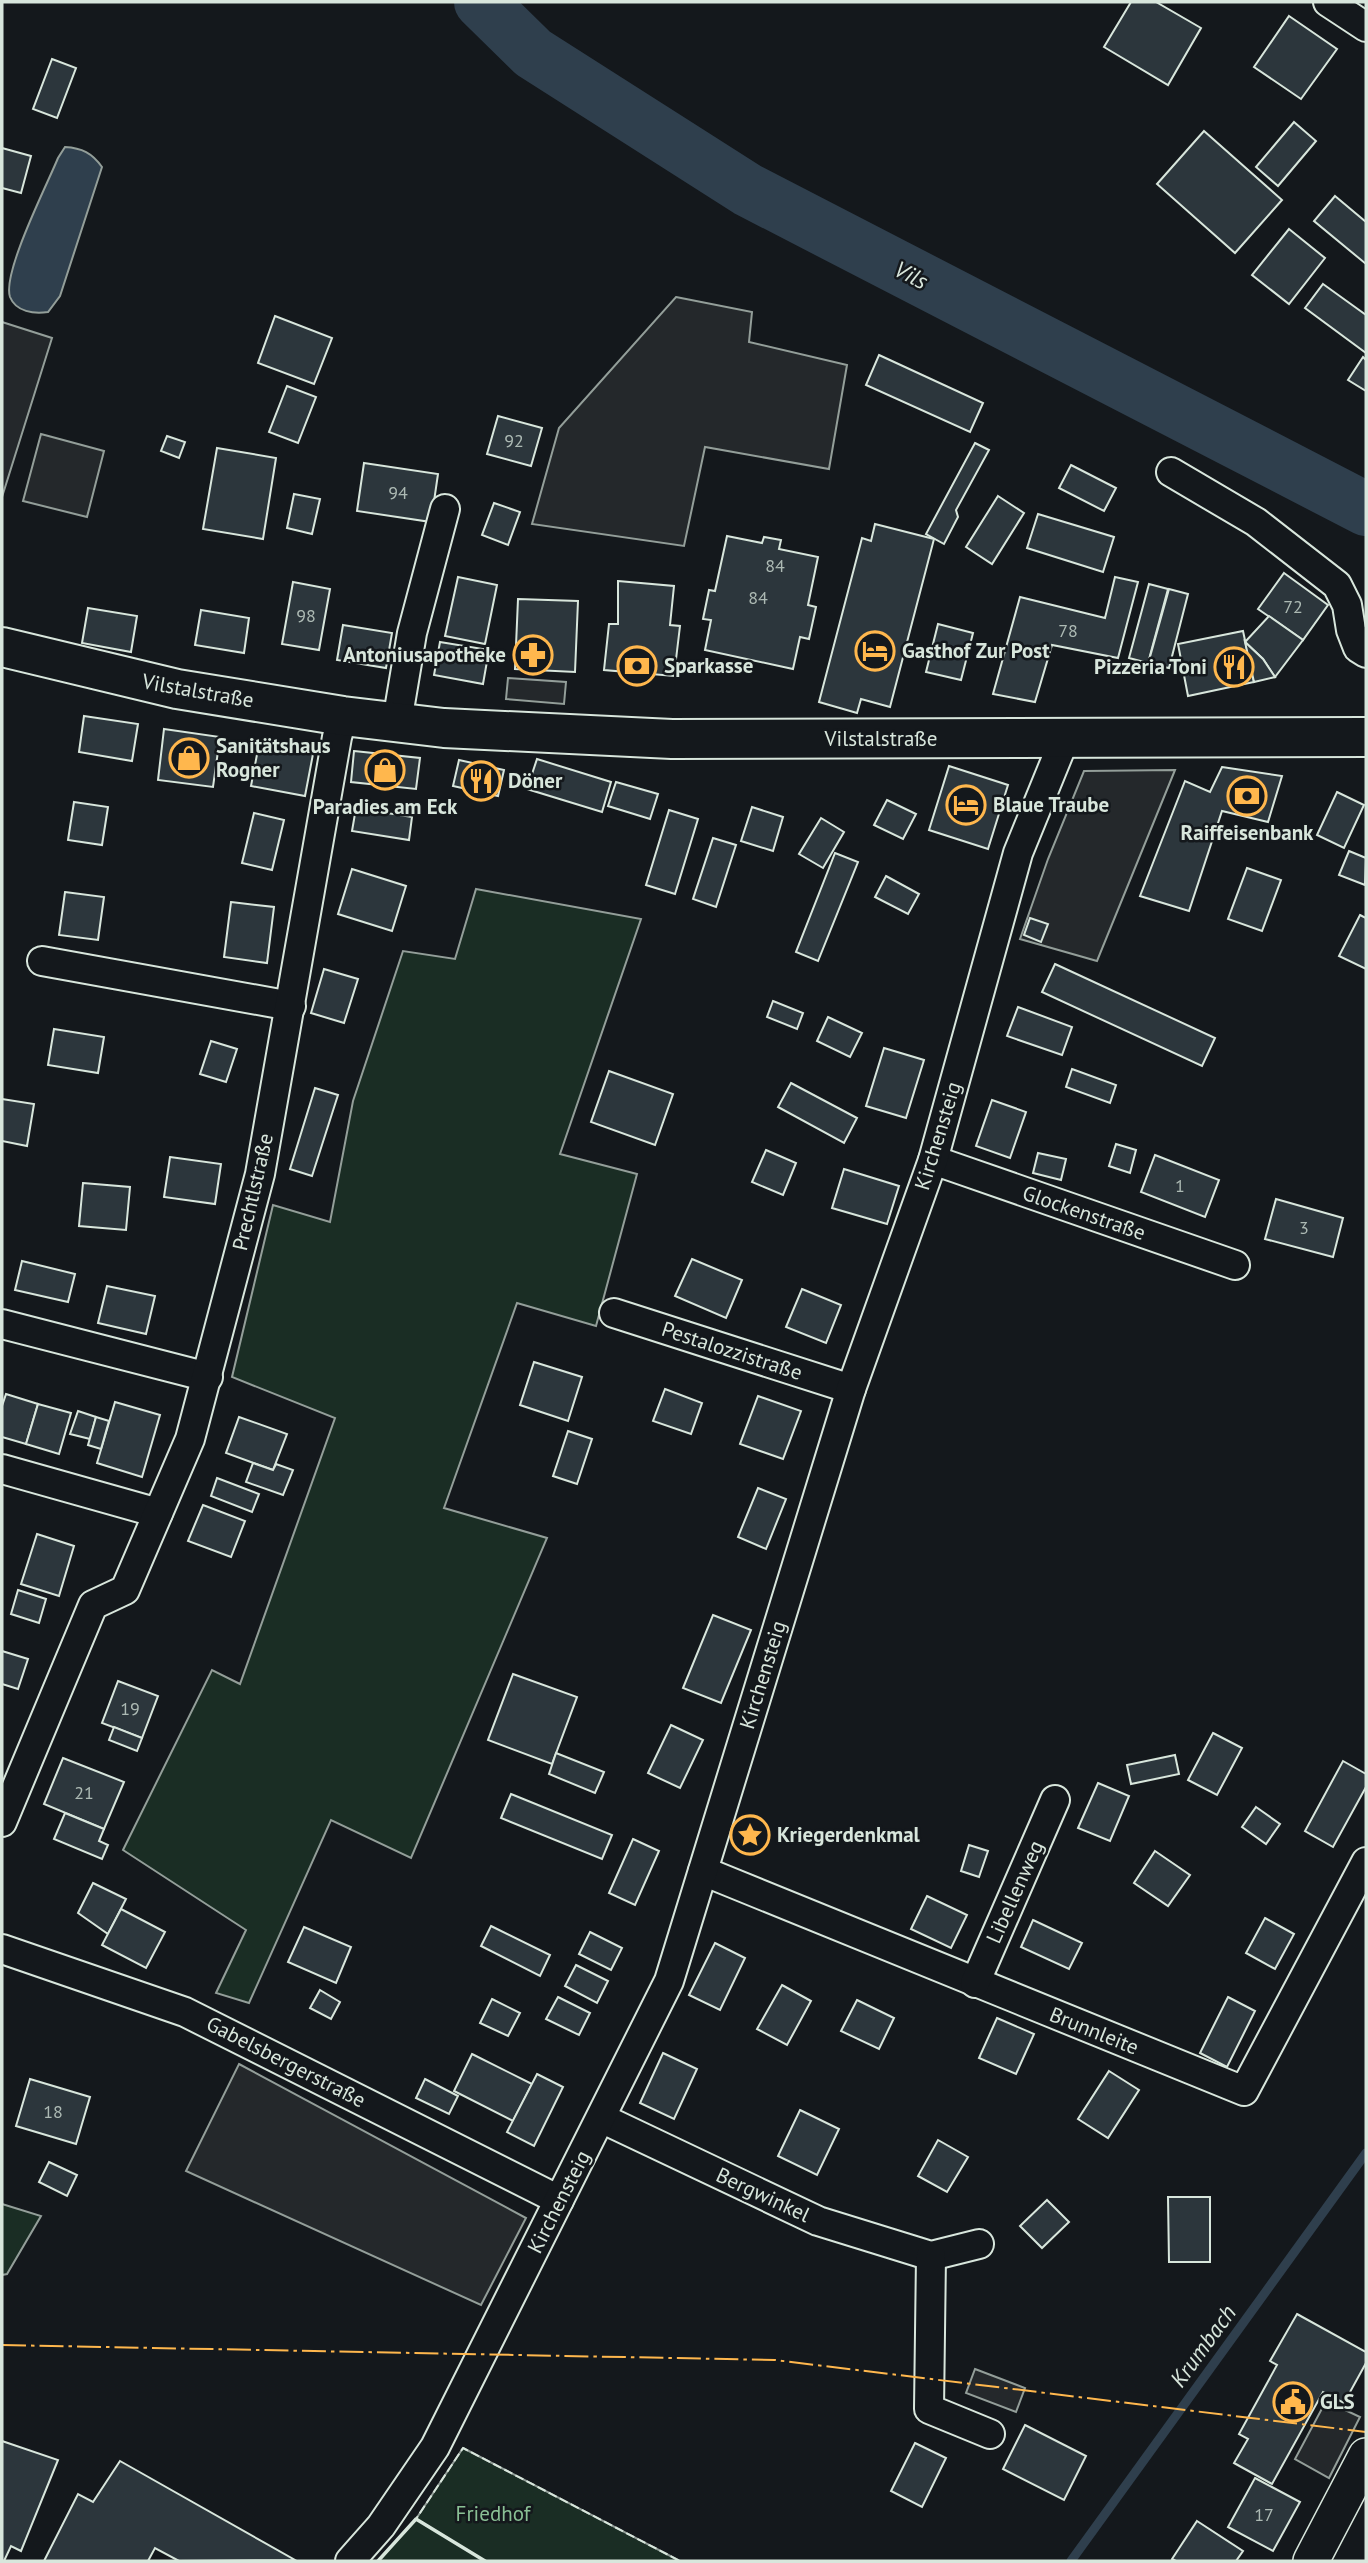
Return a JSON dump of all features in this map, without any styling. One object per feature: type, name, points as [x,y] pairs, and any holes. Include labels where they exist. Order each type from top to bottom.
[{"type":"main road","name":"Vilstalstraße","points":[[2,648],[177,689],[344,716],[444,728],[672,739],[1065,738],[1366,732]]},
{"type":"street","points":[[1328,2],[1366,26]]},
{"type":"street","points":[[1171,471],[1256,522],[1337,585],[1347,605],[1351,630],[1358,648],[1366,653]]},
{"type":"street","points":[[397,722],[412,633],[446,509]]},
{"type":"street","name":"Prechtlstraße","points":[[2,1822],[93,1605],[125,1590],[190,1439],[260,1174],[337,737],[344,716]]},
{"type":"street","name":"Kirchensteig","points":[[349,2561],[381,2525],[435,2447],[669,1980],[851,1389],[933,1160],[1018,853],[1065,738]]},
{"type":"street","points":[[42,961],[291,1006]]},
{"type":"street","name":"Glockenstraße","points":[[933,1160],[1235,1265]]},
{"type":"street","name":"Pestalozzistraße","points":[[614,1313],[851,1389]]},
{"type":"street","points":[[2,1324],[208,1377]]},
{"type":"street","points":[[2,1469],[158,1513]]},
{"type":"street","name":"Libellenweg","points":[[975,1983],[1055,1800]]},
{"type":"street","name":"Brunnleite","points":[[704,1871],[1244,2091],[1366,1862]]},
{"type":"street","name":"Gabelsbergerstraße","points":[[2,1949],[185,2012],[559,2200]]},
{"type":"street","name":"Bergwinkel","points":[[601,2119],[818,2221],[931,2256]]},
{"type":"street","points":[[979,2244],[931,2256],[929,2409],[990,2434]]},
{"type":"street","points":[[1311,2561],[1366,2456]]},
{"type":"green space","points":[[476,889],[641,919],[560,1154],[637,1174],[596,1326],[517,1303],[444,1508],[547,1538],[411,1858],[331,1820],[249,2003],[216,1993],[246,1930],[123,1850],[212,1670],[240,1684],[335,1418],[232,1377],[273,1205],[330,1222],[353,1101],[403,951],[455,959]]},
{"type":"green space","points":[[2,2204],[41,2216],[7,2274],[2,2275]]},
{"type":"green space","name":"Friedhof","points":[[463,2448],[680,2561],[378,2561],[416,2519]]},
{"type":"shaded area","points":[[676,297],[752,312],[749,342],[847,365],[829,469],[705,447],[684,546],[532,524],[559,428]]},
{"type":"shaded area","points":[[2,322],[52,338],[2,497]]},
{"type":"shaded area","points":[[41,434],[104,451],[87,517],[23,501]]},
{"type":"shaded area","points":[[508,678],[566,682],[564,704],[506,699]]},
{"type":"shaded area","points":[[1175,770],[1097,961],[1020,939],[1048,859],[1084,771]]},
{"type":"shaded area","points":[[239,2064],[526,2218],[481,2305],[186,2171]]},
{"type":"shaded area","points":[[975,2369],[1025,2388],[1016,2412],[966,2393]]},
{"type":"shaded area","points":[[1326,2401],[1360,2417],[1329,2478],[1295,2459]]},
{"type":"water","points":[[65,147],[86,152],[102,167],[60,296],[48,312],[31,312],[16,306],[10,297],[9,285],[19,250],[36,208]]},
{"type":"building","points":[[1131,2],[1156,2],[1201,28],[1168,85],[1104,47]]},
{"type":"building","points":[[1289,16],[1337,49],[1301,99],[1254,67]]},
{"type":"building","points":[[52,59],[76,68],[57,118],[33,109]]},
{"type":"building","points":[[1294,122],[1316,141],[1278,186],[1256,167]]},
{"type":"building","points":[[1204,131],[1282,200],[1235,253],[1157,184]]},
{"type":"building","points":[[2,148],[31,156],[21,193],[2,188]]},
{"type":"building","points":[[1335,196],[1366,222],[1366,264],[1314,221]]},
{"type":"building","points":[[1289,229],[1325,258],[1289,304],[1252,275]]},
{"type":"building","points":[[1323,284],[1366,315],[1366,353],[1305,308]]},
{"type":"building","points":[[275,316],[332,338],[314,384],[258,363]]},
{"type":"building","points":[[879,355],[983,403],[970,432],[866,385]]},
{"type":"building","points":[[1363,357],[1366,360],[1366,391],[1348,380]]},
{"type":"building","points":[[287,386],[316,397],[298,443],[269,432]]},
{"type":"building","points":[[498,416],[542,428],[531,466],[487,454]]},
{"type":"building","points":[[167,436],[185,442],[179,458],[161,451]]},
{"type":"building","points":[[975,443],[989,450],[956,510],[958,517],[944,544],[926,534]]},
{"type":"building","points":[[217,448],[276,458],[263,539],[203,529]]},
{"type":"building","points":[[364,463],[438,474],[431,522],[357,511]]},
{"type":"building","points":[[1071,465],[1116,488],[1104,511],[1059,488]]},
{"type":"building","points":[[294,494],[320,499],[312,534],[287,528]]},
{"type":"building","points":[[998,496],[1024,513],[992,564],[966,547]]},
{"type":"building","points":[[494,503],[520,512],[508,545],[482,535]]},
{"type":"building","points":[[1038,514],[1114,537],[1103,572],[1027,548]]},
{"type":"building","points":[[875,524],[934,539],[890,707],[861,699],[857,713],[819,702],[862,538],[871,541]]},
{"type":"building","points":[[727,536],[762,543],[764,537],[781,540],[779,549],[818,557],[808,605],[816,607],[809,639],[800,637],[793,669],[705,650],[711,620],[703,619],[709,590],[715,591]]},
{"type":"building","points":[[1284,573],[1328,605],[1303,640],[1258,609]]},
{"type":"building","points":[[458,577],[497,585],[485,644],[445,636]]},
{"type":"building","points":[[1115,577],[1138,582],[1118,658],[1052,645],[1035,702],[993,694],[1020,597],[1105,618]]},
{"type":"building","points":[[618,581],[674,586],[670,625],[680,626],[674,676],[604,670],[609,624],[618,624]]},
{"type":"building","points":[[293,582],[330,589],[319,650],[282,644]]},
{"type":"building","points":[[1149,584],[1168,589],[1148,663],[1129,658]]},
{"type":"building","points":[[1169,589],[1188,594],[1169,668],[1148,664]]},
{"type":"building","points":[[518,599],[578,601],[575,672],[515,669]]},
{"type":"building","points":[[88,608],[137,616],[131,652],[82,643]]},
{"type":"building","points":[[201,610],[249,618],[244,653],[195,645]]},
{"type":"building","points":[[1269,616],[1303,640],[1275,677],[1263,659],[1245,642]]},
{"type":"building","points":[[938,624],[973,633],[961,680],[926,672]]},
{"type":"building","points":[[343,625],[392,633],[386,668],[337,660]]},
{"type":"building","points":[[1243,631],[1254,682],[1188,696],[1178,644]]},
{"type":"building","points":[[440,642],[489,650],[483,684],[434,675]]},
{"type":"building","points":[[1245,642],[1263,659],[1275,677],[1254,682]]},
{"type":"building","points":[[84,716],[138,724],[132,761],[79,752]]},
{"type":"building","name":"Sanitätshaus Rogner","points":[[164,729],[220,737],[213,787],[158,780]]},
{"type":"building","points":[[259,744],[313,754],[305,796],[251,786]]},
{"type":"building","name":"Paradies am Eck","points":[[354,751],[420,758],[416,789],[351,782]]},
{"type":"building","points":[[537,759],[611,782],[602,812],[527,789]]},
{"type":"building","points":[[459,760],[504,770],[498,796],[453,786]]},
{"type":"building","points":[[949,766],[1008,785],[988,849],[929,830]]},
{"type":"building","points":[[1222,767],[1282,776],[1268,822],[1222,811],[1189,911],[1140,896],[1185,781],[1210,792]]},
{"type":"building","points":[[616,782],[658,794],[650,819],[608,806]]},
{"type":"building","points":[[1337,792],[1364,805],[1344,848],[1317,835]]},
{"type":"building","points":[[887,800],[916,814],[903,839],[874,825]]},
{"type":"building","points":[[74,802],[108,807],[102,845],[68,840]]},
{"type":"building","points":[[752,807],[783,817],[773,851],[741,841]]},
{"type":"building","points":[[356,808],[412,817],[409,840],[352,831]]},
{"type":"building","points":[[669,810],[698,819],[675,894],[646,885]]},
{"type":"building","points":[[254,813],[284,820],[272,870],[242,863]]},
{"type":"building","points":[[821,818],[844,832],[823,868],[799,854]]},
{"type":"building","points":[[713,838],[736,845],[716,907],[693,899]]},
{"type":"building","points":[[1349,851],[1366,858],[1365,885],[1339,875]]},
{"type":"building","points":[[835,853],[858,862],[818,961],[796,952]]},
{"type":"building","points":[[1247,868],[1281,880],[1262,931],[1228,919]]},
{"type":"building","points":[[352,869],[406,886],[392,931],[338,914]]},
{"type":"building","points":[[886,876],[919,894],[908,914],[875,897]]},
{"type":"building","points":[[65,892],[104,897],[98,940],[59,935]]},
{"type":"building","points":[[231,902],[274,907],[267,963],[224,957]]},
{"type":"building","points":[[1360,915],[1366,918],[1366,969],[1339,956]]},
{"type":"building","points":[[1030,918],[1048,924],[1041,942],[1024,935]]},
{"type":"building","points":[[1055,964],[1215,1038],[1202,1066],[1042,992]]},
{"type":"building","points":[[324,969],[358,979],[344,1023],[311,1013]]},
{"type":"building","points":[[773,1001],[803,1013],[797,1029],[767,1017]]},
{"type":"building","points":[[1018,1007],[1072,1027],[1062,1055],[1007,1036]]},
{"type":"building","points":[[828,1017],[862,1033],[850,1057],[817,1041]]},
{"type":"building","points":[[54,1029],[104,1037],[98,1073],[48,1065]]},
{"type":"building","points":[[211,1041],[237,1049],[226,1082],[200,1074]]},
{"type":"building","points":[[884,1048],[924,1060],[906,1118],[866,1106]]},
{"type":"building","points":[[1072,1069],[1116,1085],[1110,1103],[1066,1087]]},
{"type":"building","points":[[609,1071],[673,1094],[655,1145],[591,1122]]},
{"type":"building","points":[[791,1083],[857,1118],[844,1143],[778,1107]]},
{"type":"building","points":[[315,1088],[338,1095],[312,1176],[290,1169]]},
{"type":"building","points":[[2,1099],[34,1104],[27,1146],[2,1141]]},
{"type":"building","points":[[992,1100],[1026,1112],[1010,1158],[976,1146]]},
{"type":"building","points":[[1116,1144],[1136,1150],[1130,1173],[1109,1166]]},
{"type":"building","points":[[766,1150],[796,1163],[783,1195],[752,1182]]},
{"type":"building","points":[[1038,1153],[1066,1159],[1061,1180],[1033,1173]]},
{"type":"building","points":[[1155,1155],[1219,1180],[1205,1217],[1141,1192]]},
{"type":"building","points":[[170,1157],[221,1164],[215,1204],[164,1197]]},
{"type":"building","points":[[844,1169],[899,1186],[887,1224],[832,1208]]},
{"type":"building","points":[[83,1183],[130,1187],[126,1230],[79,1226]]},
{"type":"building","points":[[1276,1199],[1343,1218],[1333,1257],[1265,1239]]},
{"type":"building","points":[[692,1259],[742,1280],[726,1318],[675,1296]]},
{"type":"building","points":[[22,1261],[75,1274],[68,1302],[15,1290]]},
{"type":"building","points":[[107,1286],[155,1296],[146,1334],[98,1323]]},
{"type":"building","points":[[802,1289],[841,1305],[826,1343],[786,1327]]},
{"type":"building","points":[[534,1362],[582,1377],[568,1421],[520,1405]]},
{"type":"building","points":[[665,1389],[702,1403],[691,1434],[653,1421]]},
{"type":"building","points":[[6,1394],[38,1404],[26,1444],[2,1437],[2,1406]]},
{"type":"building","points":[[758,1396],[801,1411],[783,1459],[740,1444]]},
{"type":"building","points":[[115,1402],[160,1415],[142,1477],[97,1463]]},
{"type":"building","points":[[38,1404],[71,1413],[59,1454],[26,1444]]},
{"type":"building","points":[[78,1411],[96,1417],[90,1439],[70,1434]]},
{"type":"building","points":[[96,1417],[109,1421],[101,1449],[88,1445]]},
{"type":"building","points":[[239,1417],[287,1434],[273,1470],[226,1453]]},
{"type":"building","points":[[568,1431],[592,1439],[577,1484],[553,1476]]},
{"type":"building","points":[[253,1463],[273,1470],[276,1464],[293,1470],[283,1495],[246,1482]]},
{"type":"building","points":[[217,1478],[259,1494],[252,1512],[211,1496]]},
{"type":"building","points":[[758,1488],[786,1499],[766,1549],[738,1537]]},
{"type":"building","points":[[203,1505],[245,1521],[231,1557],[188,1541]]},
{"type":"building","points":[[37,1534],[74,1546],[59,1596],[21,1584]]},
{"type":"building","points":[[18,1590],[46,1599],[39,1623],[11,1614]]},
{"type":"building","points":[[713,1615],[751,1630],[721,1703],[683,1688]]},
{"type":"building","points":[[2,1651],[28,1659],[18,1689],[2,1684]]},
{"type":"building","points":[[513,1674],[577,1697],[552,1764],[488,1740]]},
{"type":"building","points":[[118,1681],[158,1696],[142,1738],[102,1723]]},
{"type":"building","points":[[671,1725],[703,1740],[680,1788],[648,1773]]},
{"type":"building","points":[[114,1727],[142,1738],[137,1751],[109,1740]]},
{"type":"building","points":[[1213,1733],[1242,1748],[1217,1795],[1188,1780]]},
{"type":"building","points":[[556,1753],[604,1772],[595,1793],[549,1774]]},
{"type":"building","points":[[1175,1755],[1179,1774],[1131,1784],[1127,1765]]},
{"type":"building","points":[[63,1758],[124,1782],[104,1829],[44,1804]]},
{"type":"building","points":[[1343,1761],[1366,1774],[1366,1787],[1333,1847],[1305,1831]]},
{"type":"building","points":[[1098,1783],[1129,1796],[1110,1841],[1078,1828]]},
{"type":"building","points":[[511,1794],[612,1835],[602,1859],[501,1818]]},
{"type":"building","points":[[1256,1807],[1280,1824],[1266,1844],[1242,1827]]},
{"type":"building","points":[[65,1813],[104,1829],[99,1841],[108,1845],[102,1859],[54,1839]]},
{"type":"building","points":[[633,1839],[659,1851],[635,1905],[609,1893]]},
{"type":"building","points":[[969,1845],[988,1851],[979,1877],[961,1871]]},
{"type":"building","points":[[1155,1851],[1190,1875],[1168,1906],[1134,1883]]},
{"type":"building","points":[[93,1883],[126,1899],[108,1934],[78,1913]]},
{"type":"building","points":[[927,1896],[967,1915],[951,1948],[911,1929]]},
{"type":"building","points":[[121,1909],[165,1932],[146,1968],[102,1945]]},
{"type":"building","points":[[1265,1918],[1294,1934],[1275,1969],[1246,1953]]},
{"type":"building","points":[[1033,1920],[1082,1943],[1069,1969],[1021,1947]]},
{"type":"building","points":[[491,1926],[550,1955],[540,1976],[481,1946]]},
{"type":"building","points":[[304,1927],[351,1947],[336,1983],[288,1962]]},
{"type":"building","points":[[590,1932],[622,1948],[611,1970],[579,1954]]},
{"type":"building","points":[[715,1943],[745,1958],[720,2010],[689,1995]]},
{"type":"building","points":[[576,1965],[608,1981],[597,2003],[565,1986]]},
{"type":"building","points":[[782,1985],[811,2001],[787,2045],[757,2029]]},
{"type":"building","points":[[320,1990],[340,2002],[331,2019],[310,2008]]},
{"type":"building","points":[[558,1997],[590,2013],[579,2035],[546,2019]]},
{"type":"building","points":[[1228,1997],[1255,2011],[1227,2067],[1200,2053]]},
{"type":"building","points":[[492,1999],[520,2013],[508,2036],[480,2023]]},
{"type":"building","points":[[857,2000],[894,2018],[879,2049],[841,2031]]},
{"type":"building","points":[[997,2018],[1034,2034],[1016,2074],[979,2058]]},
{"type":"building","points":[[663,2053],[697,2069],[674,2119],[640,2103]]},
{"type":"building","points":[[472,2054],[532,2084],[513,2121],[454,2091]]},
{"type":"building","points":[[1109,2071],[1139,2090],[1108,2138],[1078,2119]]},
{"type":"building","points":[[537,2074],[563,2087],[534,2146],[507,2132]]},
{"type":"building","points":[[30,2079],[90,2097],[76,2144],[16,2126]]},
{"type":"building","points":[[425,2079],[458,2096],[449,2114],[416,2098]]},
{"type":"building","points":[[800,2110],[839,2129],[817,2175],[778,2156]]},
{"type":"building","points":[[938,2140],[968,2157],[947,2192],[918,2176]]},
{"type":"building","points":[[49,2162],[77,2175],[67,2196],[39,2182]]},
{"type":"building","points":[[1168,2197],[1210,2197],[1210,2262],[1169,2262]]},
{"type":"building","points":[[1047,2200],[1069,2222],[1042,2248],[1020,2226]]},
{"type":"building","points":[[1297,2314],[1366,2352],[1366,2363],[1344,2403],[1323,2392],[1272,2484],[1234,2463],[1248,2439],[1239,2434],[1277,2365],[1270,2361]]},
{"type":"building","points":[[1025,2425],[1086,2456],[1064,2500],[1003,2469]]},
{"type":"building","points":[[2,2441],[58,2460],[21,2551],[11,2546],[4,2561],[2,2561]]},
{"type":"building","points":[[915,2443],[946,2458],[922,2507],[891,2491]]},
{"type":"building","points":[[120,2461],[295,2560],[179,2561],[155,2548],[148,2561],[44,2561],[78,2494],[93,2502]]},
{"type":"building","points":[[1255,2478],[1300,2502],[1273,2551],[1228,2527]]},
{"type":"building","points":[[1197,2521],[1243,2551],[1236,2561],[1172,2559]]},
{"type":"waterway","name":"Vils","points":[[481,2],[533,53],[748,190],[1366,509]]},
{"type":"waterway","name":"Krumbach","points":[[1071,2561],[1366,2153]]},
{"type":"fence","points":[[485,2561],[416,2519],[463,2448],[680,2561]]},
{"type":"wall","points":[[378,2561],[416,2519],[485,2561]]},
{"type":"power","points":[[2,2345],[775,2360],[1366,2432]]},
{"type":"place","name":"Gasthof Zur Post","points":[[875,651]]},
{"type":"place","name":"Antoniusapotheke","points":[[533,655]]},
{"type":"place","name":"Sparkasse","points":[[637,666]]},
{"type":"place","name":"Pizzeria Toni","points":[[1234,667]]},
{"type":"place","name":"Sanitätshaus Rogner","points":[[189,758]]},
{"type":"place","name":"Paradies am Eck","points":[[385,770]]},
{"type":"place","name":"Döner","points":[[481,781]]},
{"type":"place","name":"Raiffeisenbank","points":[[1247,796]]},
{"type":"place","name":"Blaue Traube","points":[[966,805]]},
{"type":"place","name":"Kriegerdenkmal","points":[[750,1835]]},
{"type":"place","name":"GLS","points":[[1293,2402]]}]
